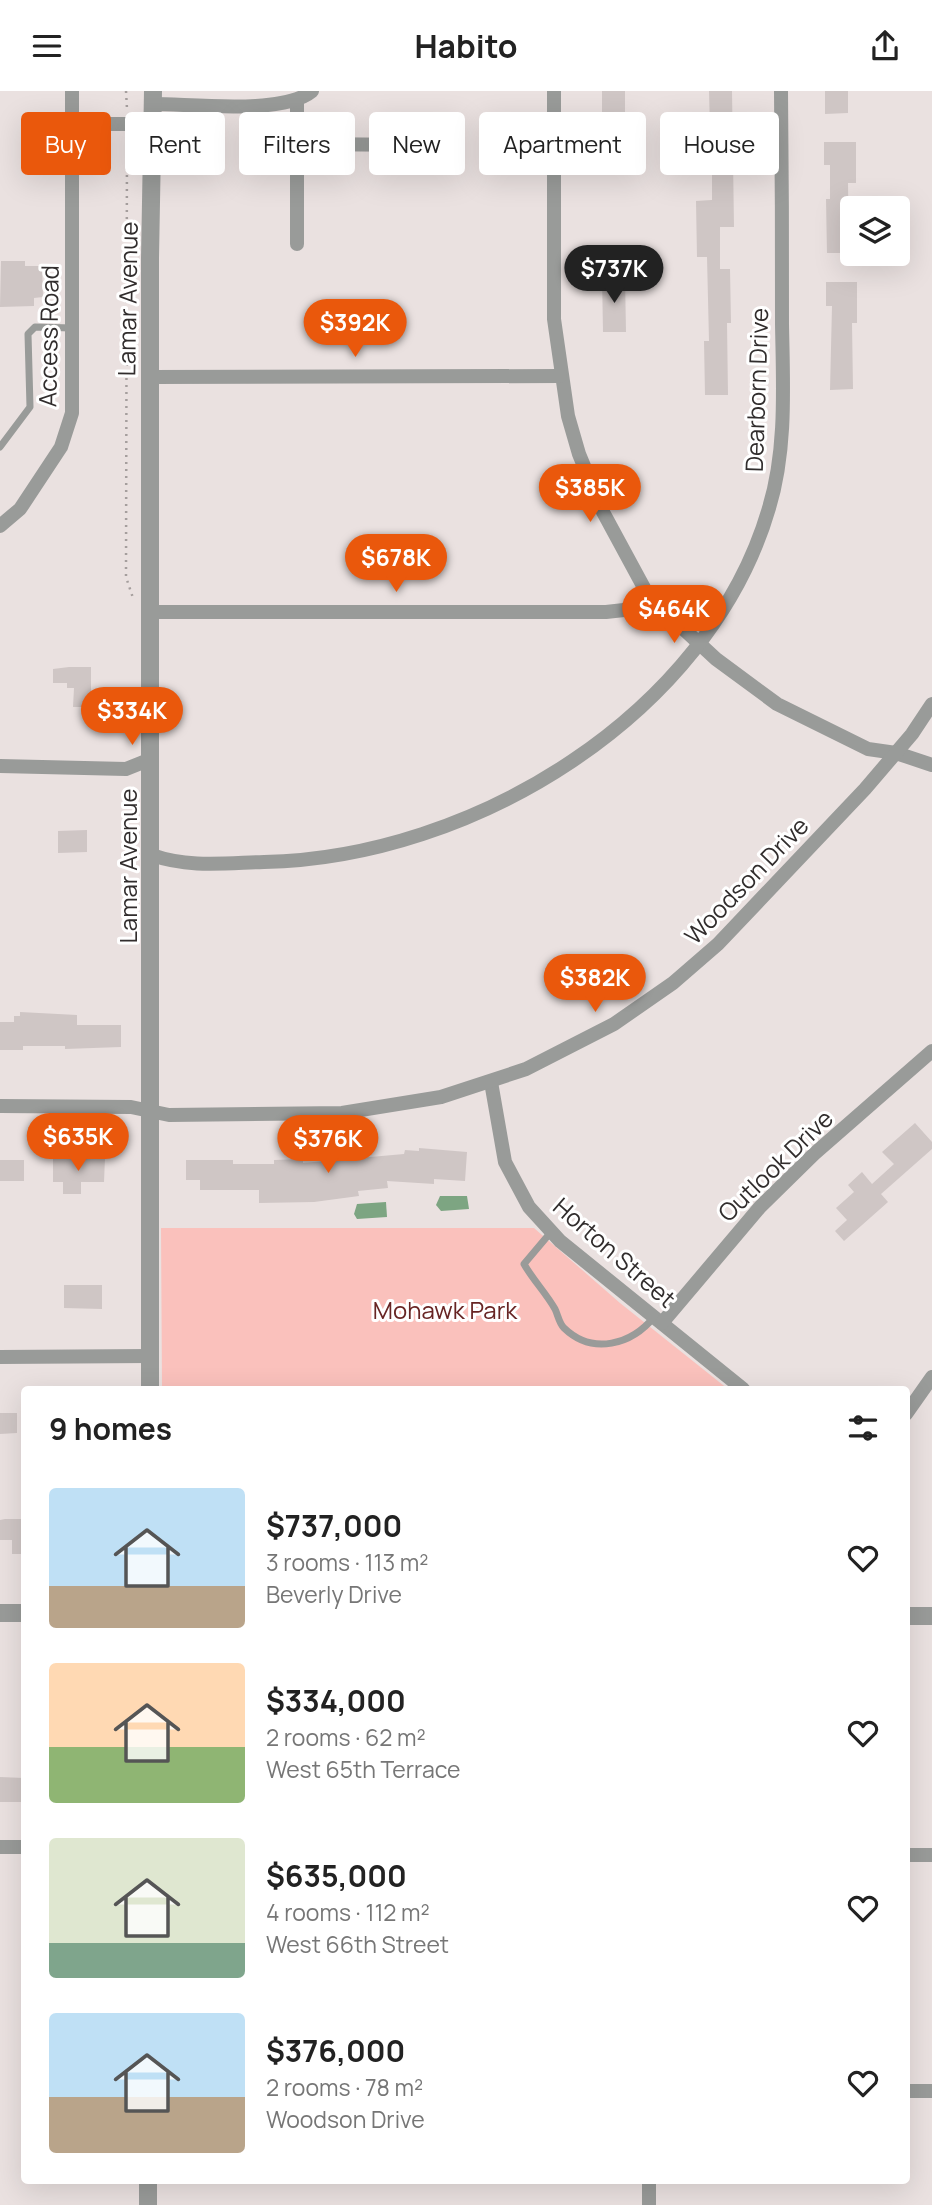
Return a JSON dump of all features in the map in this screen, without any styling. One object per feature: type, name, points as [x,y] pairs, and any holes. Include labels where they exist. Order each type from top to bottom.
[{"type":"street","name":"Access Road","points":[[72,91],[72,112]]},
{"type":"street","points":[[153,97],[264,104],[297,101],[312,91]]},
{"type":"street","points":[[554,91],[554,319],[560,376],[579,454],[603,512],[649,597],[730,670],[778,703],[867,749],[896,753],[932,765]]},
{"type":"street","name":"Dearborn Drive","points":[[152,855],[175,863],[285,862],[357,852],[439,829],[508,799],[597,743],[644,703],[699,642],[738,585],[750,560],[769,508],[779,460],[783,412],[781,91]]},
{"type":"street","points":[[297,101],[298,112]]},
{"type":"street","name":"Access Road","points":[[0,526],[20,509],[61,447],[72,413],[72,175]]},
{"type":"street","name":"Lamar Avenue","points":[[150,1386],[150,258],[152,175]]},
{"type":"street","points":[[297,244],[298,175]]},
{"type":"street","points":[[151,377],[560,376]]},
{"type":"street","points":[[150,612],[606,612],[624,610],[649,597]]},
{"type":"street","name":"Woodson Drive","points":[[0,1106],[131,1107],[169,1115],[342,1113],[400,1105],[491,1082],[572,1048],[614,1024],[673,983],[718,944],[896,753],[932,704]]},
{"type":"street","points":[[0,767],[126,769],[151,759]]},
{"type":"street","name":"Outlook Drive","points":[[658,1320],[760,1207],[814,1154],[932,1051]]},
{"type":"street","name":"Horton Street","points":[[491,1082],[498,1140],[505,1162],[529,1207],[551,1231],[739,1386]]},
{"type":"street","points":[[0,1357],[150,1356]]},
{"type":"street","points":[[910,1408],[932,1377]]},
{"type":"street","points":[[0,1613],[21,1613]]},
{"type":"street","points":[[910,1616],[932,1616]]},
{"type":"street","points":[[0,1847],[21,1847]]},
{"type":"street","points":[[910,1855],[932,1855]]},
{"type":"street","points":[[910,2091],[932,2091]]},
{"type":"street","points":[[148,2184],[148,2205]]},
{"type":"street","points":[[649,2184],[649,2205]]},
{"type":"lane","points":[[0,447],[30,407],[28,334],[35,327],[72,328]]},
{"type":"lane","points":[[551,1231],[524,1264],[554,1308],[562,1327],[578,1338],[603,1344],[628,1341],[658,1320]]},
{"type":"path","points":[[127,91],[127,112]]},
{"type":"path","points":[[127,175],[126,577],[132,597],[150,612]]},
{"type":"green space","name":"Mohawk Park","points":[[161,1228],[534,1228],[620,1303],[724,1386],[162,1386]]},
{"type":"shaded area","points":[[440,1196],[467,1196],[469,1209],[441,1211],[436,1205]]},
{"type":"shaded area","points":[[386,1202],[387,1217],[357,1219],[354,1214],[357,1204]]},
{"type":"building","points":[[602,91],[625,91],[625,112],[602,112]]},
{"type":"building","points":[[709,91],[732,91],[732,112],[710,112]]},
{"type":"building","points":[[825,91],[848,91],[848,113],[825,114]]},
{"type":"building","points":[[824,142],[856,142],[856,183],[848,183],[848,196],[840,196],[840,253],[827,253],[826,199],[830,199],[830,165],[824,165]]},
{"type":"building","points":[[712,175],[733,175],[734,227],[720,227],[720,269],[730,269],[731,323],[727,323],[728,395],[705,395],[704,341],[709,341],[707,257],[697,257],[696,201],[712,200]]},
{"type":"building","points":[[1,261],[25,261],[25,266],[42,266],[43,297],[34,298],[34,306],[0,307]]},
{"type":"building","points":[[602,277],[625,277],[626,332],[603,332]]},
{"type":"building","points":[[826,282],[857,282],[857,323],[852,323],[853,389],[830,390],[832,306],[826,306]]},
{"type":"building","points":[[91,667],[91,698],[87,698],[87,707],[73,707],[74,688],[67,688],[67,683],[53,683],[53,669]]},
{"type":"building","points":[[87,830],[87,852],[58,853],[58,831]]},
{"type":"building","points":[[20,1012],[77,1015],[77,1025],[121,1025],[121,1047],[65,1049],[65,1046],[23,1046],[23,1050],[0,1050],[0,1022],[14,1022],[14,1016],[20,1016]]},
{"type":"building","points":[[915,1123],[932,1142],[932,1149],[881,1194],[888,1202],[844,1241],[835,1231],[847,1220],[836,1208],[854,1192],[848,1185],[862,1172],[872,1184],[894,1164],[882,1152]]},
{"type":"building","points":[[419,1148],[467,1152],[465,1181],[434,1179],[434,1184],[387,1181],[388,1188],[358,1191],[359,1196],[314,1202],[259,1203],[259,1190],[200,1190],[200,1180],[186,1180],[186,1160],[233,1160],[233,1164],[274,1164],[274,1160],[303,1159],[303,1163],[404,1154],[405,1150],[419,1151]]},
{"type":"building","points":[[53,1158],[105,1158],[104,1182],[81,1182],[81,1194],[63,1194],[63,1182],[53,1182]]},
{"type":"building","points":[[0,1160],[24,1160],[24,1181],[0,1181]]},
{"type":"building","points":[[64,1285],[102,1285],[102,1309],[64,1308]]},
{"type":"building","points":[[0,1413],[17,1413],[17,1433],[0,1434]]},
{"type":"building","points":[[21,1519],[21,1554],[12,1554],[12,1540],[0,1540],[0,1520]]},
{"type":"building","points":[[0,1777],[21,1778],[21,1802],[0,1802]]}]
